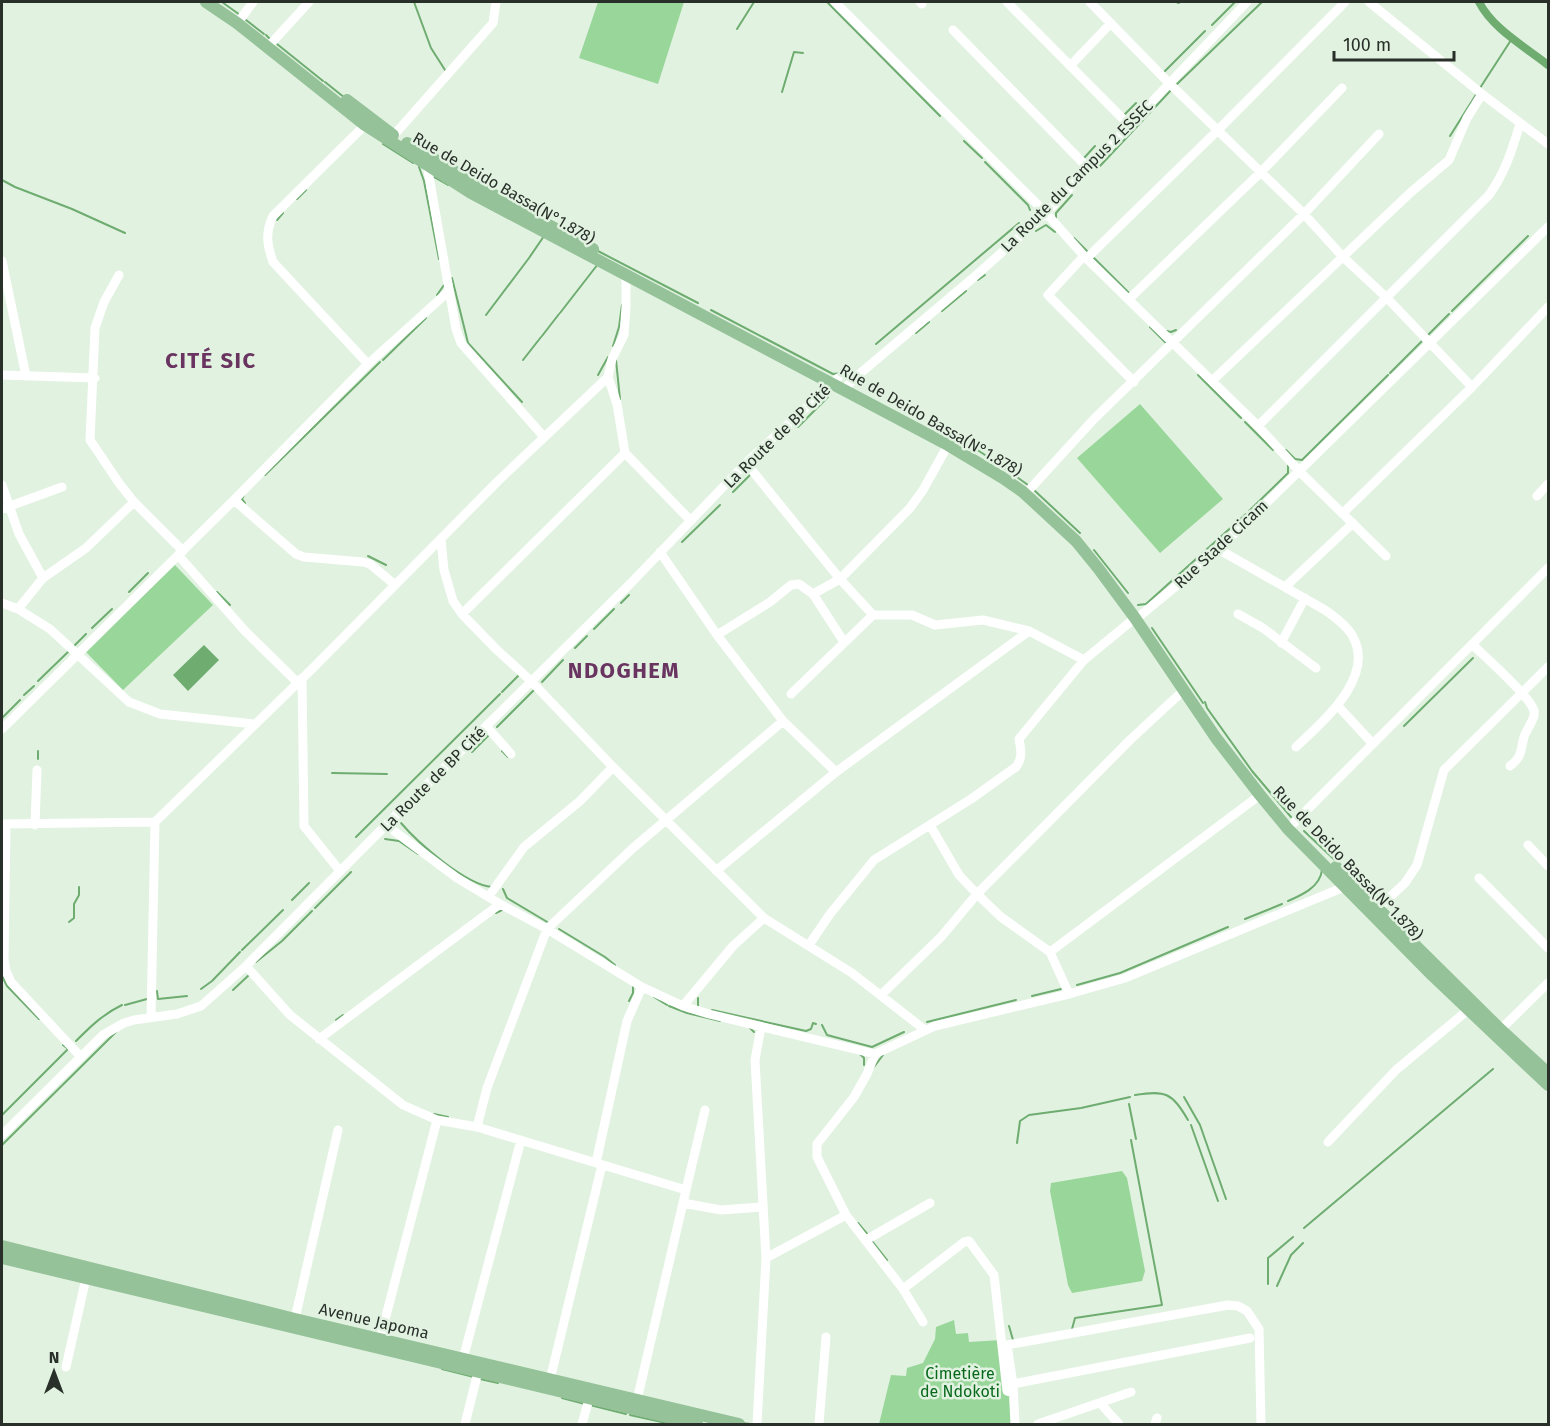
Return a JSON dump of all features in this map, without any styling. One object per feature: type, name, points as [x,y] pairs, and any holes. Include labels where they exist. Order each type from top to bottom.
[{"type":"main road","name":"Rue de Deido Bassa(N°1.878)","points":[[206,2],[270,45],[365,125],[471,193],[841,384],[1003,478],[1045,511],[1085,552],[1138,617],[1184,690],[1219,735],[1260,795],[1288,829],[1375,911],[1468,1010],[1498,1033],[1548,1085]]},
{"type":"main road","points":[[219,2],[242,17],[270,45],[394,135],[504,201],[841,384],[903,412],[981,457],[1029,489],[1083,539],[1219,735],[1347,884]]},
{"type":"main road","points":[[1375,911],[1498,1033],[1548,1072]]},
{"type":"main road","name":"Avenue Japoma","points":[[2,1246],[478,1372],[637,1400],[739,1425]]},
{"type":"main road","name":"Avenue Japoma","points":[[2,1258],[293,1324],[380,1339],[463,1359],[548,1384],[589,1399],[697,1425]]},
{"type":"street","points":[[242,17],[253,2]]},
{"type":"street","points":[[270,45],[309,2]]},
{"type":"street","points":[[394,135],[493,22],[496,2]]},
{"type":"street","points":[[835,2],[1046,213],[1086,257],[1386,556]]},
{"type":"street","points":[[1007,2],[1130,126]]},
{"type":"street","points":[[1090,2],[1217,131],[1304,214],[1343,257],[1387,298],[1472,387]]},
{"type":"street","name":"La Route du Campus 2 ESSEC","points":[[841,384],[973,278],[1046,213],[1247,2]]},
{"type":"street","points":[[1134,382],[1048,295],[1217,131],[1345,2]]},
{"type":"street","points":[[1369,2],[1482,94],[1548,144]]},
{"type":"street","points":[[1070,66],[1111,23]]},
{"type":"street","points":[[953,30],[1088,167]]},
{"type":"street","points":[[1128,299],[1261,172],[1342,88]]},
{"type":"street","points":[[1212,381],[1410,193],[1449,160],[1467,118],[1482,94]]},
{"type":"street","points":[[1258,426],[1489,195],[1501,180],[1520,124]]},
{"type":"street","points":[[365,125],[273,216],[268,228],[267,244],[273,262],[369,364]]},
{"type":"street","points":[[1029,489],[1094,419],[1304,214],[1379,134]]},
{"type":"street","points":[[427,165],[456,329],[461,343],[544,436]]},
{"type":"street","name":"Rue Stade Cicam","points":[[809,945],[830,914],[870,864],[1016,767],[1021,760],[1022,753],[1019,739],[1084,660],[1218,549],[1548,227]]},
{"type":"street","points":[[2,261],[26,376]]},
{"type":"street","points":[[119,275],[104,302],[95,328],[90,440],[134,502],[181,553],[245,631],[300,680],[304,826],[340,872]]},
{"type":"street","points":[[626,275],[624,335],[612,359],[609,377],[617,404],[625,453],[692,521]]},
{"type":"street","points":[[2,729],[369,364],[449,291]]},
{"type":"street","points":[[1343,513],[1472,387],[1548,307]]},
{"type":"street","points":[[2,375],[94,378]]},
{"type":"street","points":[[80,1056],[10,982],[6,971],[4,960],[4,825],[155,822],[544,436],[609,377]]},
{"type":"street","name":"La Route de BP Cité","points":[[2,1135],[102,1035],[134,1020],[177,1014],[201,1006],[246,966],[692,521],[746,463],[841,384]]},
{"type":"street","points":[[813,594],[840,579],[917,500],[948,445]]},
{"type":"street","points":[[462,614],[625,453]]},
{"type":"street","points":[[746,463],[840,579],[873,615]]},
{"type":"street","points":[[1537,495],[1548,484]]},
{"type":"street","points":[[2,485],[5,508],[43,578]]},
{"type":"street","points":[[5,508],[62,488]]},
{"type":"street","points":[[234,500],[299,556],[370,564],[394,584]]},
{"type":"street","points":[[18,609],[43,578],[86,548],[134,502]]},
{"type":"street","points":[[1285,587],[1353,523]]},
{"type":"street","points":[[441,540],[442,563],[456,606],[496,649],[531,681],[613,767],[764,918],[852,973],[925,1030]]},
{"type":"street","points":[[1218,549],[1325,610],[1342,623],[1353,636],[1358,652],[1356,671],[1350,688],[1338,706],[1296,747]]},
{"type":"street","points":[[660,552],[717,635],[783,721],[836,772]]},
{"type":"street","points":[[1294,823],[1548,568]]},
{"type":"street","points":[[717,635],[770,602],[791,585],[798,584],[813,594],[844,642]]},
{"type":"street","points":[[1281,643],[1305,598]]},
{"type":"street","points":[[2,603],[18,609],[50,629],[129,702],[160,714],[254,724]]},
{"type":"street","points":[[791,694],[873,615],[908,614],[935,625],[978,619],[1029,632],[1084,660]]},
{"type":"street","points":[[1238,614],[1257,624],[1316,668]]},
{"type":"street","points":[[716,871],[836,772],[1029,632]]},
{"type":"street","points":[[1473,645],[1522,694],[1535,713],[1526,732],[1520,756],[1510,766]]},
{"type":"street","points":[[1375,911],[1405,883],[1417,865],[1444,770],[1548,668]]},
{"type":"street","points":[[881,995],[941,937],[977,894],[1131,739],[1184,690]]},
{"type":"street","points":[[1338,706],[1373,744]]},
{"type":"street","points":[[477,1127],[487,1088],[547,929],[633,848],[783,721]]},
{"type":"street","points":[[486,726],[512,754]]},
{"type":"street","points":[[489,896],[524,847],[580,801],[613,767]]},
{"type":"street","points":[[35,825],[37,770]]},
{"type":"street","points":[[1050,952],[1260,795]]},
{"type":"street","points":[[151,1017],[155,822]]},
{"type":"street","points":[[386,825],[457,878],[642,987],[683,1006],[875,1054],[925,1030],[948,1022],[1110,983],[1347,884]]},
{"type":"street","points":[[930,825],[959,874],[977,894],[1001,917],[1050,952],[1069,994]]},
{"type":"street","points":[[1528,845],[1548,866]]},
{"type":"street","points":[[1479,878],[1548,948]]},
{"type":"street","points":[[319,1040],[500,904]]},
{"type":"street","points":[[683,1006],[733,946],[764,918]]},
{"type":"street","points":[[246,966],[290,1016],[395,1100],[437,1120],[477,1127],[686,1190]]},
{"type":"street","points":[[1498,1033],[1548,984]]},
{"type":"street","points":[[548,1384],[599,1164],[627,1021],[642,987]]},
{"type":"street","points":[[1328,1142],[1396,1070],[1468,1010]]},
{"type":"street","points":[[757,1425],[766,1257],[755,1060],[761,1027]]},
{"type":"street","points":[[875,1054],[862,1084],[817,1144],[817,1157],[846,1215],[903,1288],[924,1322]]},
{"type":"street","points":[[637,1400],[705,1110]]},
{"type":"street","points":[[380,1339],[437,1120]]},
{"type":"street","points":[[293,1324],[338,1130]]},
{"type":"street","points":[[463,1359],[521,1140]]},
{"type":"street","points":[[683,1203],[721,1210],[762,1207]]},
{"type":"street","points":[[866,1240],[930,1203]]},
{"type":"street","points":[[766,1257],[846,1215]]},
{"type":"street","points":[[903,1288],[964,1242],[969,1241],[994,1275],[1007,1391],[1250,1338]]},
{"type":"street","points":[[66,1367],[86,1278]]},
{"type":"street","points":[[1015,1425],[1007,1345],[1228,1305],[1238,1306],[1247,1311],[1259,1329],[1261,1425]]},
{"type":"street","points":[[819,1425],[826,1337]]},
{"type":"street","points":[[465,1425],[478,1372]]},
{"type":"street","points":[[1038,1425],[1131,1392]]},
{"type":"street","points":[[582,1425],[589,1399]]},
{"type":"street","points":[[1100,1403],[1119,1425]]},
{"type":"green space","points":[[598,2],[684,2],[658,84],[579,58]]},
{"type":"green space","points":[[1140,404],[1223,499],[1160,553],[1077,458]]},
{"type":"green space","points":[[175,565],[213,605],[123,690],[85,651]]},
{"type":"green space","points":[[1122,1171],[1127,1178],[1145,1271],[1142,1281],[1072,1293],[1068,1285],[1050,1191],[1051,1183]]},
{"type":"green space","name":"Cimetière de Ndokoti","points":[[954,1320],[956,1334],[968,1333],[969,1342],[1001,1340],[1011,1391],[1012,1424],[879,1424],[891,1375],[906,1376],[907,1368],[923,1363],[935,1339],[936,1327]]},
{"type":"shaded area","points":[[204,645],[219,660],[188,691],[173,675]]},
{"type":"waterway","points":[[222,2],[240,15]]},
{"type":"waterway","points":[[414,2],[431,48],[445,70]]},
{"type":"waterway","points":[[737,29],[754,2]]},
{"type":"waterway","points":[[827,2],[940,116]]},
{"type":"waterway","points":[[1212,25],[1235,2]]},
{"type":"waterway","points":[[1176,85],[1262,2]]},
{"type":"waterway","points":[[1479,2],[1492,21],[1548,65]]},
{"type":"waterway","points":[[246,20],[264,34]]},
{"type":"waterway","points":[[1162,74],[1205,31]]},
{"type":"waterway","points":[[266,35],[271,40]]},
{"type":"waterway","points":[[1480,88],[1513,37]]},
{"type":"waterway","points":[[277,44],[323,81]]},
{"type":"waterway","points":[[782,92],[794,52],[803,53]]},
{"type":"waterway","points":[[325,82],[345,98]]},
{"type":"waterway","points":[[1100,166],[1172,89]]},
{"type":"waterway","points":[[1450,136],[1477,93]]},
{"type":"waterway","points":[[1124,115],[1136,103]]},
{"type":"waterway","points":[[964,141],[982,158]]},
{"type":"waterway","points":[[383,144],[413,163]]},
{"type":"waterway","points":[[1084,158],[1095,146]]},
{"type":"waterway","points":[[985,162],[1028,205],[1030,210]]},
{"type":"waterway","points":[[419,167],[424,181],[439,259]]},
{"type":"waterway","points":[[434,177],[448,185]]},
{"type":"waterway","points":[[2,180],[125,233]]},
{"type":"waterway","points":[[297,199],[306,190]]},
{"type":"waterway","points":[[1056,219],[1056,213],[1072,195]]},
{"type":"waterway","points":[[277,220],[283,213]]},
{"type":"waterway","points":[[876,344],[1019,223]]},
{"type":"waterway","points":[[1036,231],[1046,225],[1055,232]]},
{"type":"waterway","points":[[486,315],[544,236]]},
{"type":"waterway","points":[[1452,311],[1528,236]]},
{"type":"waterway","points":[[1074,238],[1089,253]]},
{"type":"waterway","points":[[596,250],[698,303]]},
{"type":"waterway","points":[[1094,258],[1130,294]]},
{"type":"waterway","points":[[560,313],[598,264]]},
{"type":"waterway","points":[[978,280],[985,275]]},
{"type":"waterway","points":[[452,278],[468,343],[522,402]]},
{"type":"waterway","points":[[437,295],[444,285]]},
{"type":"waterway","points":[[942,311],[966,291]]},
{"type":"waterway","points":[[613,346],[622,305]]},
{"type":"waterway","points":[[711,310],[833,374],[842,373]]},
{"type":"waterway","points":[[542,336],[559,314]]},
{"type":"waterway","points":[[1426,337],[1449,314]]},
{"type":"waterway","points":[[383,360],[426,318]]},
{"type":"waterway","points":[[916,333],[929,322]]},
{"type":"waterway","points":[[1150,327],[1167,344]]},
{"type":"waterway","points":[[1167,331],[1176,330]]},
{"type":"waterway","points":[[523,360],[541,337]]},
{"type":"waterway","points":[[1390,373],[1422,341]]},
{"type":"waterway","points":[[598,375],[608,357]]},
{"type":"waterway","points":[[616,360],[620,399]]},
{"type":"waterway","points":[[265,475],[380,362]]},
{"type":"waterway","points":[[1198,375],[1241,418]]},
{"type":"waterway","points":[[1286,450],[1295,459],[1302,460],[1388,375]]},
{"type":"waterway","points":[[798,427],[828,397]]},
{"type":"waterway","points":[[889,400],[905,408]]},
{"type":"waterway","points":[[1245,422],[1273,450]]},
{"type":"waterway","points":[[927,423],[934,426]]},
{"type":"waterway","points":[[938,428],[965,443]]},
{"type":"waterway","points":[[973,447],[988,457]]},
{"type":"waterway","points":[[1249,511],[1288,473],[1288,465]]},
{"type":"waterway","points":[[1003,467],[1028,485]]},
{"type":"waterway","points":[[733,492],[750,475]]},
{"type":"waterway","points":[[1034,490],[1080,533]]},
{"type":"waterway","points":[[244,495],[242,499],[245,503]]},
{"type":"waterway","points":[[682,542],[720,505]]},
{"type":"waterway","points":[[1138,605],[1146,604],[1246,514]]},
{"type":"waterway","points":[[1094,550],[1128,593]]},
{"type":"waterway","points":[[368,556],[386,565]]},
{"type":"waterway","points":[[129,592],[148,573]]},
{"type":"waterway","points":[[217,592],[230,605]]},
{"type":"waterway","points":[[621,603],[629,595]]},
{"type":"waterway","points":[[92,628],[112,609]]},
{"type":"waterway","points":[[594,629],[614,609]]},
{"type":"waterway","points":[[1152,628],[1203,703]]},
{"type":"waterway","points":[[73,647],[86,634]]},
{"type":"waterway","points":[[575,648],[587,636]]},
{"type":"waterway","points":[[38,681],[69,651]]},
{"type":"waterway","points":[[1404,726],[1473,658]]},
{"type":"waterway","points":[[542,682],[563,660]]},
{"type":"waterway","points":[[502,692],[520,674]]},
{"type":"waterway","points":[[24,695],[34,686]]},
{"type":"waterway","points":[[497,727],[535,689]]},
{"type":"waterway","points":[[356,837],[500,694]]},
{"type":"waterway","points":[[2,718],[20,700]]},
{"type":"waterway","points":[[1205,702],[1252,771],[1291,817]]},
{"type":"waterway","points":[[472,752],[489,735]]},
{"type":"waterway","points":[[38,751],[38,759]]},
{"type":"waterway","points":[[502,751],[508,757]]},
{"type":"waterway","points":[[332,773],[387,774]]},
{"type":"waterway","points":[[401,823],[443,862],[469,879],[492,887]]},
{"type":"waterway","points":[[1304,831],[1337,862]]},
{"type":"waterway","points":[[385,839],[399,841],[418,854]]},
{"type":"waterway","points":[[1288,901],[1314,886],[1322,870]]},
{"type":"waterway","points":[[315,908],[351,872]]},
{"type":"waterway","points":[[292,900],[309,883]]},
{"type":"waterway","points":[[69,922],[74,918],[74,904],[79,895],[79,887]]},
{"type":"waterway","points":[[503,889],[507,898],[549,923]]},
{"type":"waterway","points":[[1245,919],[1282,904]]},
{"type":"waterway","points":[[496,913],[504,909]]},
{"type":"waterway","points":[[242,950],[283,910]]},
{"type":"waterway","points":[[302,921],[312,911]]},
{"type":"waterway","points":[[256,962],[301,922]]},
{"type":"waterway","points":[[1077,985],[1120,973],[1228,927]]},
{"type":"waterway","points":[[559,929],[615,965]]},
{"type":"waterway","points":[[201,989],[240,952]]},
{"type":"waterway","points":[[233,990],[250,974]]},
{"type":"waterway","points":[[2,976],[7,986],[39,1019]]},
{"type":"waterway","points":[[629,1001],[633,993],[633,986]]},
{"type":"waterway","points":[[1032,996],[1061,989]]},
{"type":"waterway","points":[[157,991],[158,999],[187,996]]},
{"type":"waterway","points":[[654,997],[667,1005]]},
{"type":"waterway","points":[[698,998],[698,1007]]},
{"type":"waterway","points":[[125,1005],[147,999]]},
{"type":"waterway","points":[[927,1022],[1016,1000]]},
{"type":"waterway","points":[[76,1041],[103,1017],[122,1005]]},
{"type":"waterway","points":[[669,1006],[720,1021]]},
{"type":"waterway","points":[[712,1010],[806,1031],[811,1029],[813,1023],[816,1024]]},
{"type":"waterway","points":[[336,1020],[343,1015]]},
{"type":"waterway","points":[[822,1025],[827,1035],[872,1047],[904,1032]]},
{"type":"waterway","points":[[749,1027],[754,1032]]},
{"type":"waterway","points":[[2,1145],[116,1032]]},
{"type":"waterway","points":[[2,1115],[68,1049],[63,1045]]},
{"type":"waterway","points":[[860,1054],[864,1058],[864,1065]]},
{"type":"waterway","points":[[874,1067],[883,1055]]},
{"type":"waterway","points":[[1304,1228],[1493,1069]]},
{"type":"waterway","points":[[1135,1095],[1154,1093],[1167,1096],[1177,1104],[1188,1120]]},
{"type":"waterway","points":[[1017,1143],[1020,1121],[1029,1115],[1081,1108],[1130,1097]]},
{"type":"waterway","points":[[1184,1097],[1200,1125],[1226,1199]]},
{"type":"waterway","points":[[1129,1104],[1136,1139]]},
{"type":"waterway","points":[[434,1114],[448,1117]]},
{"type":"waterway","points":[[1191,1125],[1218,1201]]},
{"type":"waterway","points":[[1072,1329],[1075,1318],[1162,1305],[1131,1140]]},
{"type":"waterway","points":[[858,1223],[868,1235]]},
{"type":"waterway","points":[[1268,1284],[1268,1258],[1293,1237]]},
{"type":"waterway","points":[[872,1241],[887,1260]]},
{"type":"waterway","points":[[1277,1286],[1291,1255],[1303,1243]]},
{"type":"waterway","points":[[1009,1326],[1013,1340]]},
{"type":"waterway","points":[[442,1369],[474,1377]]},
{"type":"waterway","points":[[480,1379],[498,1383]]},
{"type":"waterway","points":[[562,1398],[585,1404]]},
{"type":"waterway","points":[[590,1405],[626,1414]]},
{"type":"waterway","points":[[630,1415],[671,1424]]},
{"type":"waterway","points":[[742,1423],[750,1424]]},
{"type":"district","name":"CITÉ SIC","points":[[211,360]]},
{"type":"district","name":"NDOGHEM","points":[[624,670]]}]
